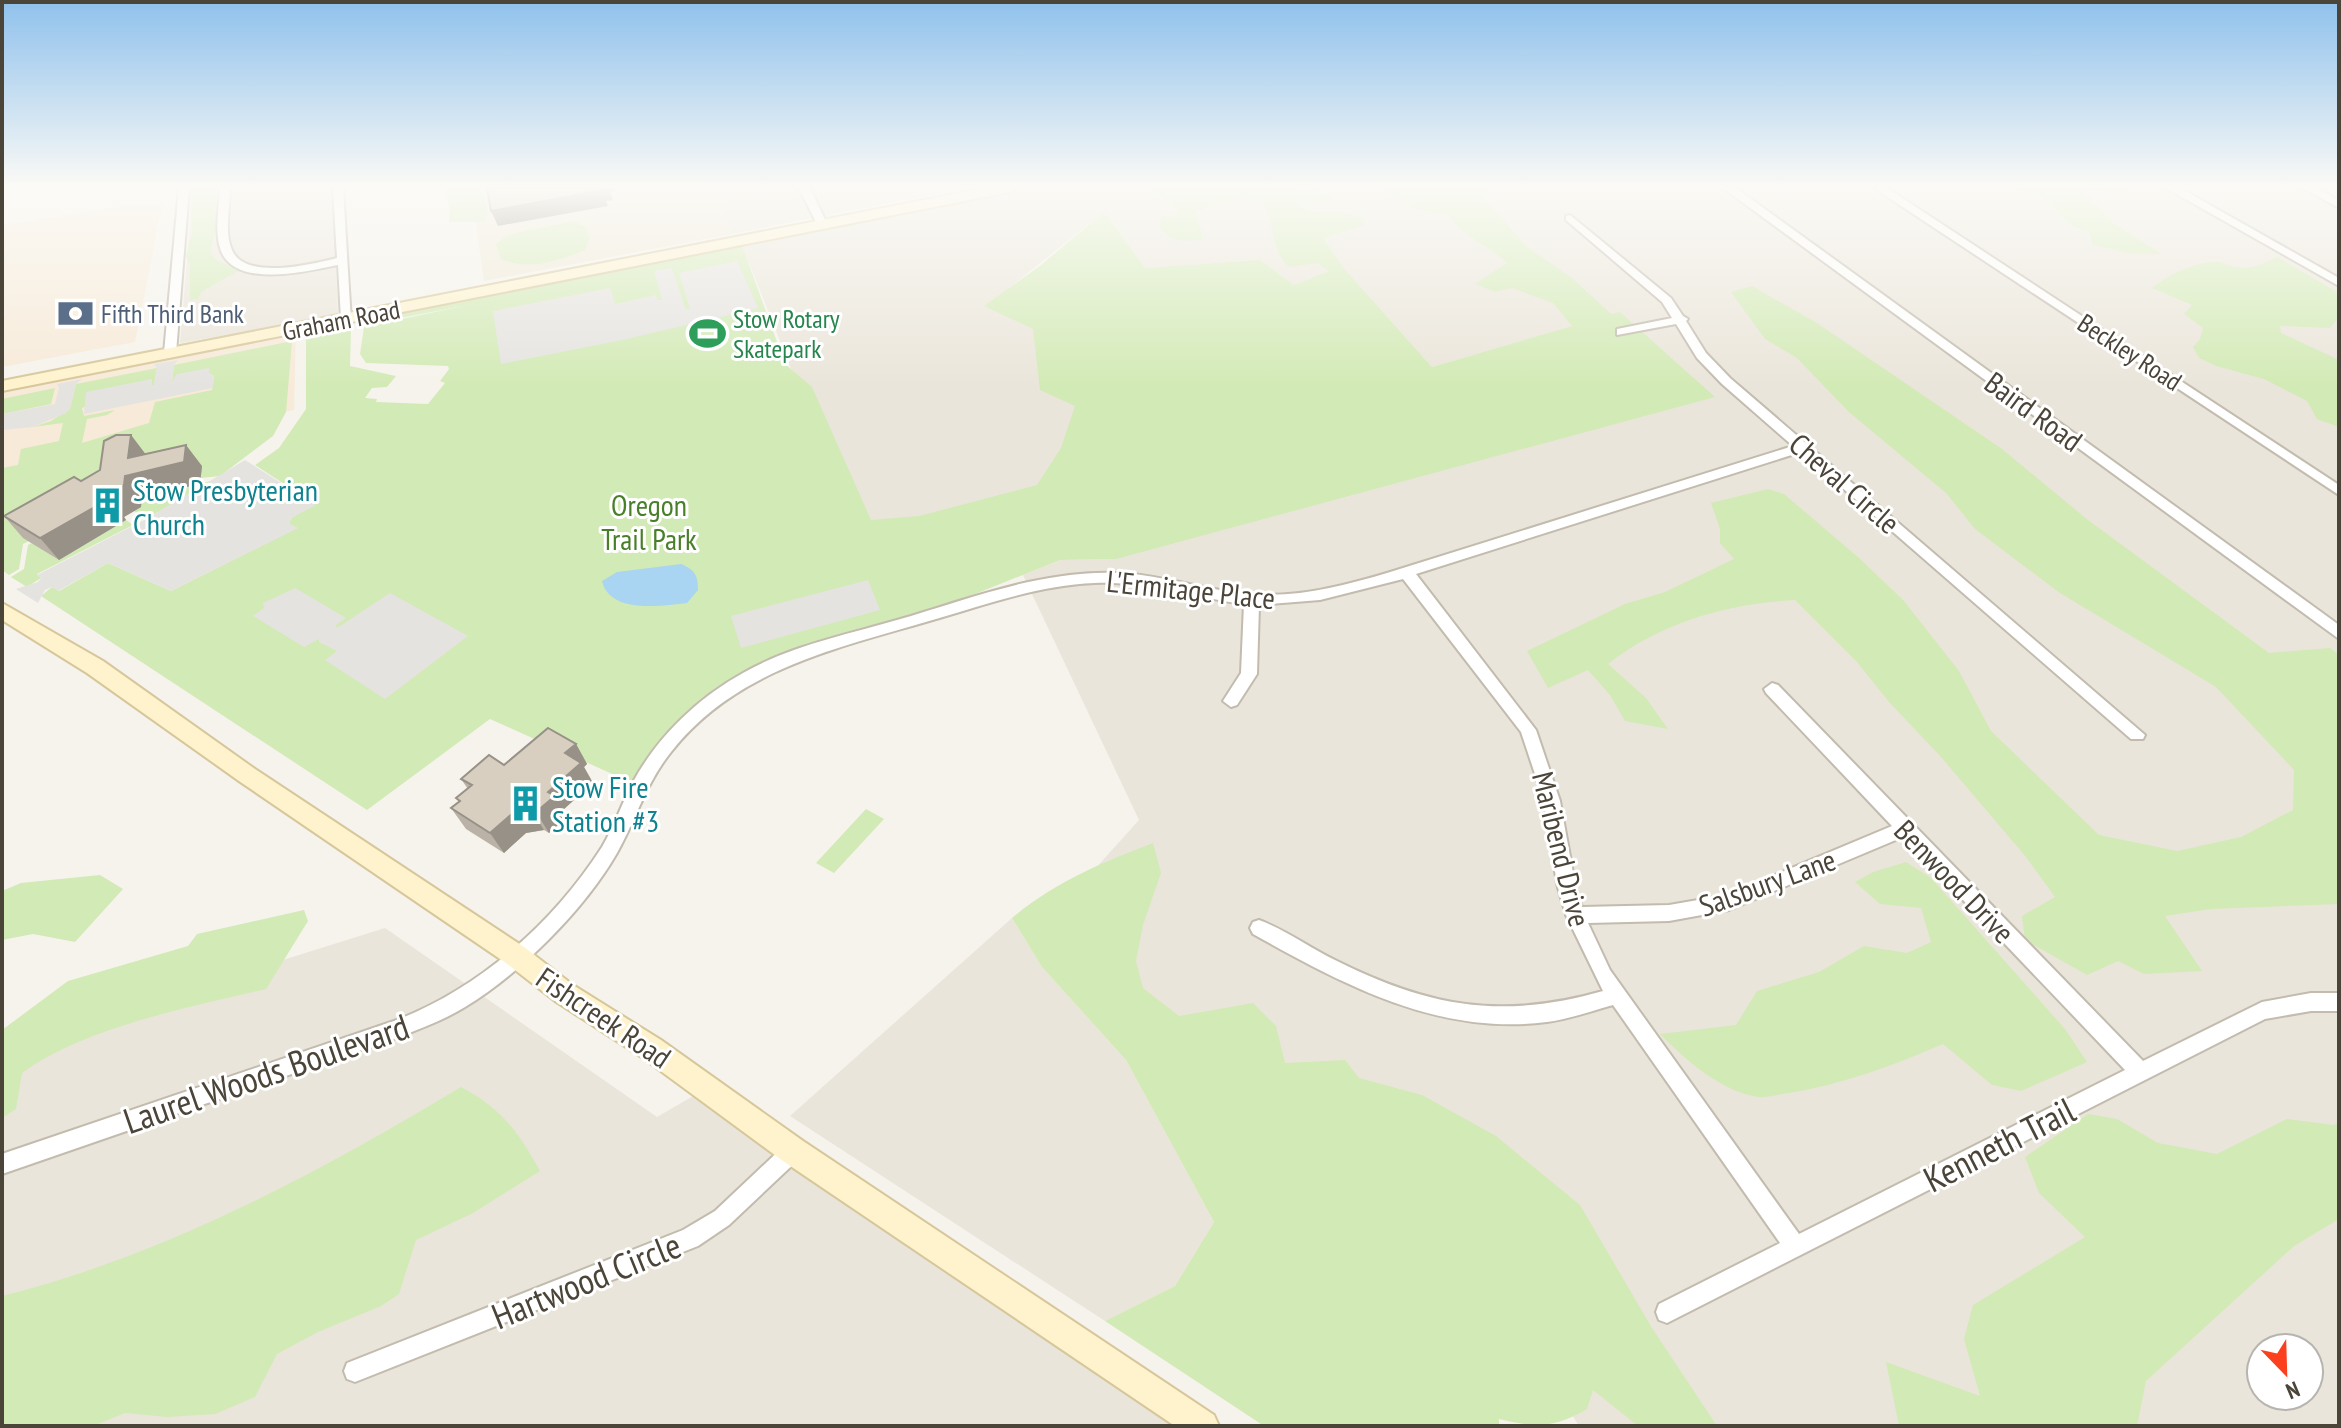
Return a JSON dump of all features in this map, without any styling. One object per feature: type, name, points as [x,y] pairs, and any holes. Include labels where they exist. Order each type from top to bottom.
[{"type":"main road","name":"Graham Road","points":[[2,386],[676,255]]},
{"type":"main road","name":"Fishcreek Road","points":[[2,610],[95,667],[247,775],[515,955],[564,993],[652,1049],[793,1151],[1203,1426]]},
{"type":"street","points":[[170,353],[178,255]]},
{"type":"street","points":[[229,255],[239,265],[260,271],[281,271],[343,260]]},
{"type":"street","points":[[343,255],[347,319]]},
{"type":"street","name":"Cheval Circle","points":[[1613,255],[1667,300],[1708,364],[2137,735]]},
{"type":"street","name":"Baird Road","points":[[1819,255],[2339,633]]},
{"type":"street","name":"Beckley Road","points":[[1980,255],[2339,491]]},
{"type":"street","points":[[2289,255],[2339,283]]},
{"type":"street","points":[[1621,332],[1682,319]]},
{"type":"street","name":"L'Ermitage Place","points":[[515,955],[577,894],[604,859],[652,766],[685,725],[720,696],[766,667],[823,647],[1014,592],[1076,579],[1138,580],[1210,596],[1252,600],[1321,595],[1406,572],[1803,447]]},
{"type":"street","name":"Maribend Drive","points":[[1406,572],[1528,730],[1552,801],[1566,884],[1590,953],[1616,996],[1796,1247]]},
{"type":"street","points":[[1231,701],[1249,674],[1252,600]]},
{"type":"street","name":"Benwood Drive","points":[[1772,689],[2140,1072]]},
{"type":"street","name":"Salsbury Lane","points":[[1575,915],[1669,913],[1729,902],[1905,828]]},
{"type":"street","points":[[1259,928],[1367,987],[1405,1002],[1457,1013],[1502,1017],[1546,1014],[1616,996]]},
{"type":"street","name":"Laurel Woods Boulevard","points":[[2,1164],[437,1013],[478,988],[515,955]]},
{"type":"street","name":"Kenneth Trail","points":[[1667,1312],[2262,1011],[2311,1002],[2339,1002]]},
{"type":"street","name":"Hartwood Circle","points":[[355,1371],[690,1238],[722,1218],[793,1151]]},
{"type":"shaded area","points":[[2,255],[152,255],[135,342],[2,367]]},
{"type":"shaded area","points":[[187,255],[336,255],[338,315],[180,343]]},
{"type":"shaded area","points":[[480,255],[623,255],[484,281]]},
{"type":"shaded area","points":[[746,255],[1051,255],[1009,288],[1115,465],[856,533]]},
{"type":"shaded area","points":[[1135,255],[2339,255],[2339,1426],[1579,1426],[1460,1238],[1168,1072],[1085,880],[1139,820],[1023,575],[1060,560],[1116,559],[1621,312],[1432,367],[1342,266],[1294,285],[1260,260],[1145,268]]},
{"type":"shaded area","points":[[737,261],[758,308],[501,364],[493,311],[610,288],[615,304],[656,295],[657,300],[662,300],[654,271],[672,268],[686,310],[690,308],[679,273]]},
{"type":"shaded area","points":[[296,329],[294,410],[2,471],[2,386]]},
{"type":"shaded area","points":[[178,360],[174,365],[172,382],[177,374],[209,368],[209,373],[214,376],[213,388],[84,414],[86,392],[152,379],[151,385],[154,385],[157,368],[154,364]]},
{"type":"shaded area","points":[[82,379],[76,384],[70,409],[66,413],[33,427],[2,430],[2,414],[55,404],[57,384]]},
{"type":"shaded area","points":[[245,460],[316,505],[291,518],[289,524],[298,528],[171,591],[108,563],[58,591],[52,587],[45,590],[38,603],[16,589],[38,582],[41,578],[37,575],[146,519]]},
{"type":"shaded area","points":[[868,580],[880,610],[741,648],[731,616]]},
{"type":"shaded area","points":[[295,588],[346,618],[336,625],[337,628],[390,593],[468,636],[385,699],[325,660],[337,651],[319,642],[319,639],[304,647],[253,616],[264,608],[263,603]]},
{"type":"shaded area","points":[[1012,918],[1042,967],[1126,1060],[1214,1222],[1175,1286],[1105,1321],[790,1116]]},
{"type":"shaded area","points":[[385,928],[657,1117],[707,1088],[1203,1426],[2,1426],[2,1048]]},
{"type":"green space","points":[[212,255],[238,271],[201,292],[198,299],[190,300],[190,265],[186,256]]},
{"type":"green space","points":[[500,255],[572,255],[533,264],[511,263],[501,259]]},
{"type":"green space","name":"Oregon Trail Park","points":[[694,255],[745,255],[785,364],[812,387],[871,520],[919,516],[1037,485],[1061,448],[1075,406],[1040,390],[1033,329],[984,306],[1053,255],[1135,255],[1145,268],[1260,260],[1294,285],[1329,271],[1317,263],[1289,267],[1279,255],[1334,255],[1432,367],[1572,326],[1553,303],[1512,288],[1495,292],[1475,284],[1507,263],[1497,255],[1538,255],[1572,278],[1611,314],[1620,312],[1715,397],[1116,559],[1060,560],[898,625],[836,643],[709,704],[639,786],[490,719],[367,810],[41,596],[52,587],[59,591],[108,563],[171,591],[297,528],[289,524],[291,518],[315,504],[255,465],[279,448],[306,409],[306,339],[351,330],[350,366],[396,376],[387,387],[372,388],[365,398],[377,399],[376,402],[428,404],[445,383],[440,381],[448,366],[366,363],[360,354],[364,327],[468,305],[364,325],[369,320]]},
{"type":"green space","points":[[2277,257],[2339,293],[2339,317],[2330,328],[2280,326],[2281,333],[2339,360],[2339,427],[2317,419],[2307,401],[2264,379],[2199,358],[2193,347],[2200,339],[2203,328],[2184,314],[2192,305],[2152,288],[2174,274],[2199,264],[2216,262],[2246,268]]},
{"type":"green space","points":[[1752,286],[1817,323],[2002,449],[2088,520],[2269,653],[2330,648],[2339,655],[2339,904],[2211,909],[2165,916],[2202,971],[2144,974],[2118,961],[2087,975],[2025,940],[2022,916],[2055,897],[2026,857],[1941,757],[1889,702],[1857,662],[1795,600],[1745,606],[1696,618],[1650,637],[1608,664],[1646,698],[1668,729],[1625,721],[1610,695],[1588,670],[1548,688],[1527,651],[1625,604],[1665,592],[1734,559],[1720,543],[1720,529],[1711,503],[1768,489],[1784,494],[1904,601],[1959,671],[1991,731],[2099,835],[2177,851],[2241,837],[2293,810],[2294,770],[2216,687],[2060,593],[1975,529],[1946,493],[1849,412],[1797,358],[1765,339],[1731,292]]},
{"type":"green space","points":[[292,341],[286,412],[273,436],[220,476],[201,478],[201,467],[29,541],[23,544],[19,569],[9,575],[2,570],[2,468],[18,465],[21,449],[59,441],[63,423],[33,427],[51,421],[70,408],[76,384],[157,368],[154,385],[151,386],[152,380],[82,408],[84,416],[115,410],[87,419],[82,443],[149,423],[155,402],[212,390],[214,376],[209,373],[172,382],[174,365]]},
{"type":"green space","points":[[55,388],[51,404],[2,414],[2,399]]},
{"type":"green space","points":[[211,481],[146,519],[131,509],[142,497]]},
{"type":"green space","points":[[126,520],[133,525],[37,574],[41,578],[27,587],[11,577],[24,569],[28,545],[32,543],[59,560]]},
{"type":"green space","points":[[866,809],[884,819],[834,873],[816,863]]},
{"type":"green space","points":[[1153,843],[1161,873],[1143,925],[1136,961],[1143,988],[1179,1016],[1253,1003],[1276,1026],[1285,1063],[1345,1060],[1359,1078],[1422,1095],[1496,1136],[1580,1205],[1652,1328],[1717,1426],[1638,1426],[1593,1390],[1587,1409],[1555,1423],[1524,1424],[1499,1419],[1499,1426],[1264,1426],[1105,1321],[1175,1286],[1214,1222],[1126,1060],[1042,967],[1012,918],[1079,874]]},
{"type":"green space","points":[[1906,862],[1931,878],[2065,1029],[2087,1062],[2021,1091],[1992,1085],[1943,1044],[1848,1079],[1758,1097],[1717,1081],[1692,1064],[1660,1034],[1736,1025],[1757,991],[1819,972],[1864,946],[1907,953],[1931,942],[1921,908],[1880,904],[1855,882],[1873,872]]},
{"type":"green space","points":[[100,875],[123,889],[75,942],[33,934],[2,940],[2,891],[21,883]]},
{"type":"green space","points":[[304,910],[308,921],[266,989],[140,1020],[47,1057],[22,1073],[16,1109],[2,1118],[2,1030],[68,981],[188,946],[197,934]]},
{"type":"green space","points":[[461,1087],[488,1104],[508,1122],[540,1171],[473,1213],[416,1240],[399,1294],[381,1306],[318,1332],[277,1354],[255,1397],[215,1414],[167,1417],[125,1413],[93,1426],[2,1426],[2,1296],[63,1279],[182,1235],[296,1180]]},
{"type":"green space","points":[[2088,1114],[2117,1119],[2158,1143],[2217,1154],[2287,1119],[2333,1125],[2339,1123],[2339,1219],[2294,1246],[2146,1381],[2137,1426],[1899,1426],[1886,1362],[1980,1396],[1964,1339],[1973,1305],[2085,1237],[2039,1193],[2025,1157]]},
{"type":"water","points":[[681,564],[693,571],[697,580],[698,590],[687,603],[637,606],[625,603],[607,592],[602,581],[617,572]]},
{"type":"building","points":[[116,435],[131,435],[128,458],[186,445],[184,462],[125,476],[124,485],[105,496],[109,499],[40,538],[4,516],[74,477],[81,481],[100,470],[104,441]]},
{"type":"building","points":[[548,728],[576,744],[565,753],[581,763],[548,792],[555,796],[536,812],[531,809],[513,813],[490,833],[451,808],[460,801],[456,798],[472,785],[461,779],[489,755],[504,765]]},
{"type":"place","name":"Fifth Third Bank","points":[[75,313]]},
{"type":"place","name":"Stow Rotary Skatepark","points":[[707,333]]},
{"type":"place","name":"Stow Presbyterian Church","points":[[107,506]]},
{"type":"place","name":"Stow Fire Station #3","points":[[526,803]]}]
